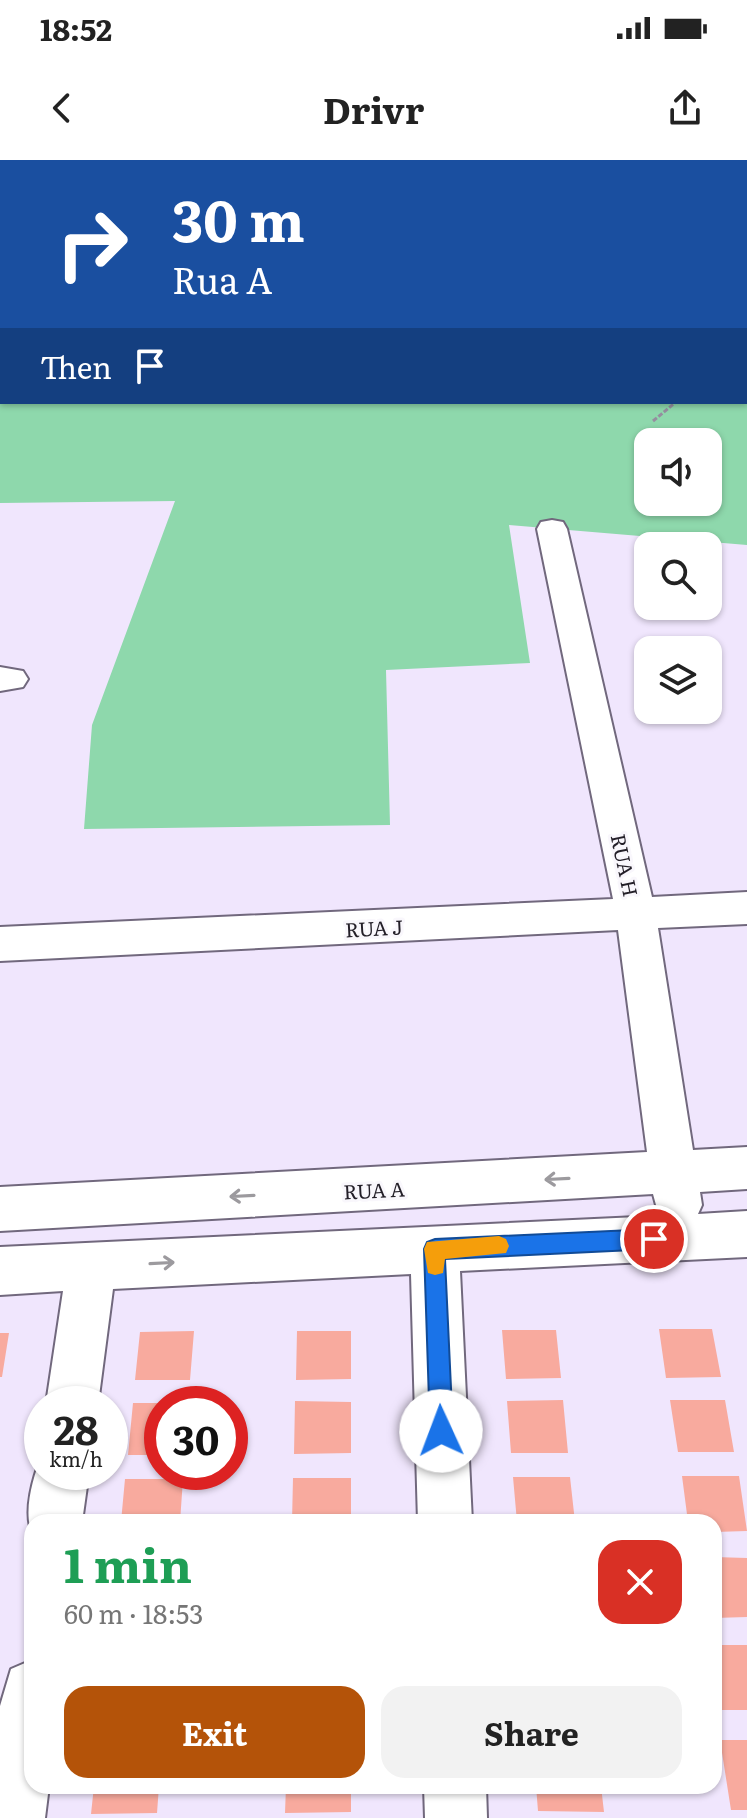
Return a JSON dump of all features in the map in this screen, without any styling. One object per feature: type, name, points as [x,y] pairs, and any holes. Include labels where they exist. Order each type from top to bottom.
[{"type":"street","name":"RUA H","points":[[552,529],[636,914],[675,1189]]},
{"type":"street","name":"RUA J","points":[[0,944],[747,908]]},
{"type":"street","name":"RUA A","points":[[0,1209],[608,1176],[675,1189],[747,1168]]},
{"type":"street","points":[[608,1176],[623,1240]]},
{"type":"street","points":[[298,1193],[302,1256]]},
{"type":"street","points":[[0,1271],[747,1234]]},
{"type":"street","points":[[435,1249],[445,1514]]},
{"type":"street","points":[[74,1386],[91,1266]]},
{"type":"street","points":[[56,1514],[59,1490]]},
{"type":"street","points":[[14,1818],[24,1747]]},
{"type":"street","points":[[455,1794],[456,1818]]},
{"type":"path","points":[[653,421],[674,404]]},
{"type":"green space","points":[[0,404],[747,404],[747,545],[722,543],[722,532],[634,532],[634,536],[509,525],[530,663],[386,670],[390,825],[84,829],[92,725],[175,501],[0,503]]},
{"type":"building","points":[[659,1329],[712,1329],[721,1377],[666,1378]]},
{"type":"building","points":[[502,1330],[556,1330],[561,1378],[506,1379]]},
{"type":"building","points":[[194,1331],[190,1380],[135,1380],[140,1332]]},
{"type":"building","points":[[297,1331],[351,1331],[351,1379],[296,1380]]},
{"type":"building","points":[[0,1333],[9,1333],[2,1377],[0,1377]]},
{"type":"building","points":[[563,1400],[568,1453],[511,1453],[507,1401]]},
{"type":"building","points":[[670,1400],[725,1400],[734,1452],[678,1452]]},
{"type":"building","points":[[295,1401],[351,1402],[351,1453],[294,1454]]},
{"type":"building","points":[[133,1403],[144,1403],[144,1455],[128,1455]]},
{"type":"building","points":[[682,1476],[739,1476],[747,1531],[722,1532],[722,1514],[687,1514]]},
{"type":"building","points":[[513,1477],[570,1477],[574,1514],[516,1514]]},
{"type":"building","points":[[293,1478],[351,1478],[351,1514],[292,1514]]},
{"type":"building","points":[[128,1479],[144,1479],[144,1490],[182,1490],[181,1514],[122,1514]]},
{"type":"building","points":[[722,1557],[747,1558],[747,1617],[722,1618]]},
{"type":"building","points":[[722,1645],[747,1645],[747,1710],[722,1710]]},
{"type":"building","points":[[722,1740],[747,1740],[747,1810],[731,1810]]},
{"type":"building","points":[[93,1794],[158,1794],[157,1813],[91,1814]]},
{"type":"building","points":[[286,1794],[351,1794],[351,1812],[285,1813]]},
{"type":"building","points":[[537,1794],[602,1794],[604,1812],[538,1811]]},
{"type":"slow traffic","points":[[435,1265],[435,1249],[499,1246]]},
{"type":"route","points":[[441,1431],[435,1249],[654,1239]]}]
